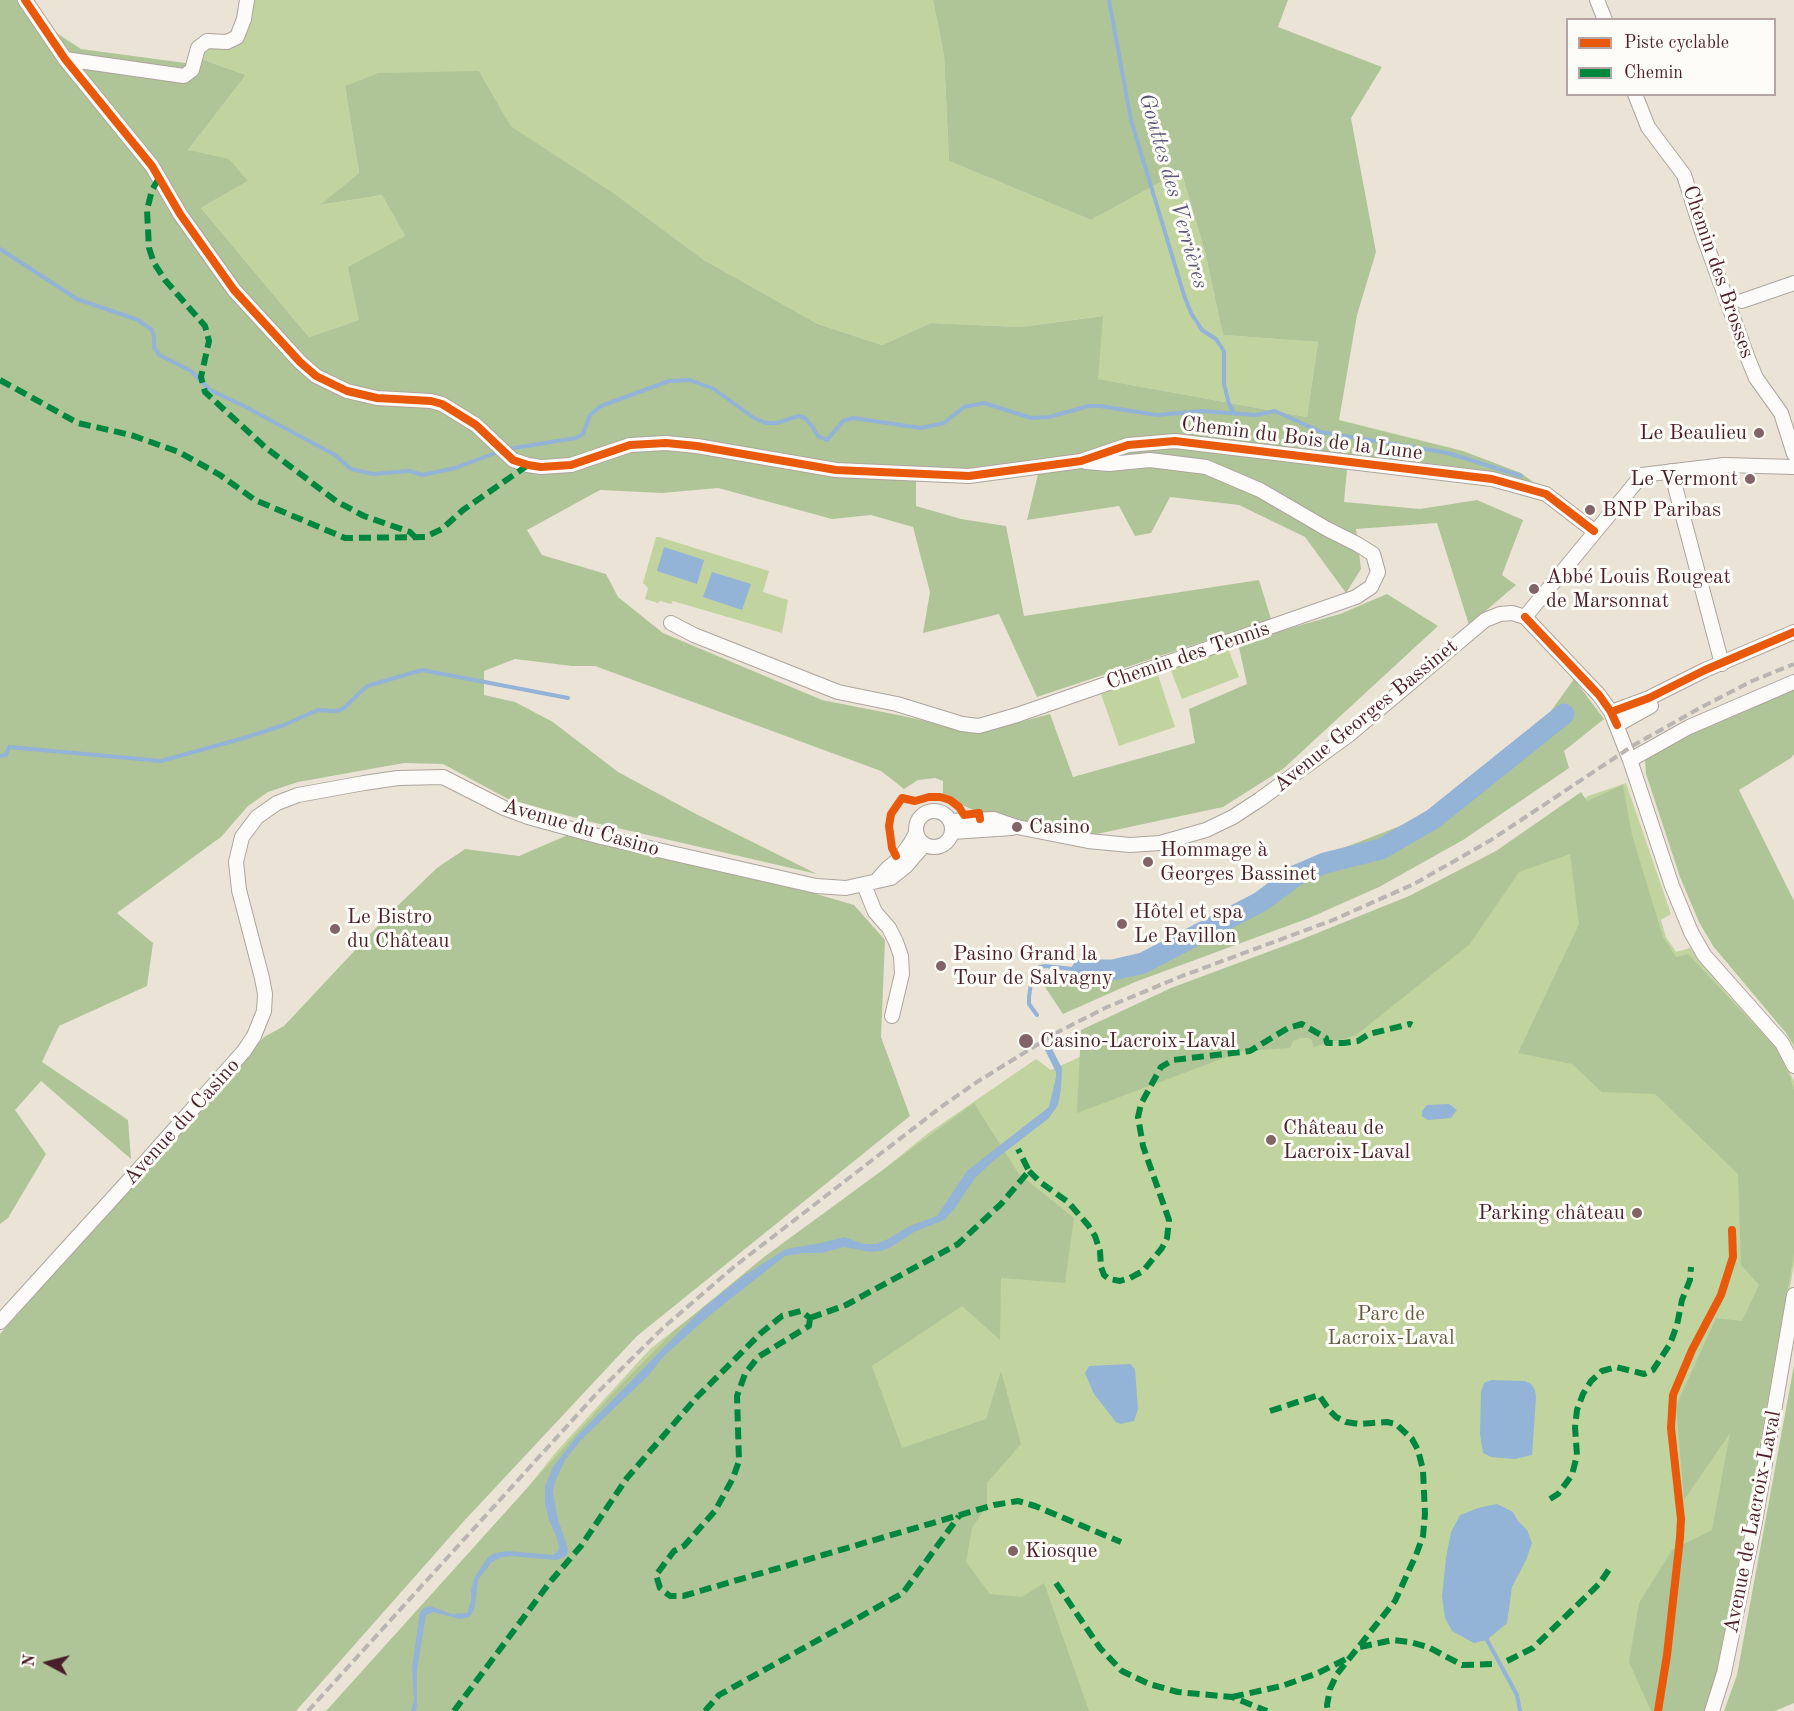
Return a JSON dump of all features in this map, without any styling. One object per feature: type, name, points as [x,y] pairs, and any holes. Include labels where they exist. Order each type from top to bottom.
[{"type":"street","name":"Chemin du Bois de la Lune","points":[[25,0],[65,59],[152,166],[180,214],[234,290],[300,362],[315,376],[347,391],[366,396],[431,401],[442,404],[476,425],[515,461],[541,467],[571,465],[630,445],[654,443],[697,446],[836,470],[969,476],[1081,462],[1128,445],[1175,441],[1492,479],[1546,494],[1594,531]]},
{"type":"street","points":[[65,59],[184,76],[192,70],[198,48],[207,41],[227,42],[237,37],[244,19],[247,0]]},
{"type":"street","points":[[1597,0],[1604,18]]},
{"type":"street","name":"Chemin des Brosses","points":[[1636,96],[1648,127],[1684,175],[1747,356],[1756,378],[1781,413],[1794,454]]},
{"type":"street","points":[[1742,301],[1794,283]]},
{"type":"street","name":"Chemin des Tennis","points":[[671,623],[694,635],[838,692],[897,704],[979,726],[1017,715],[1356,597],[1371,587],[1378,572],[1373,554],[1357,544],[1260,490],[1206,467],[1150,460],[1109,464],[1081,462]]},
{"type":"street","points":[[1794,467],[1736,465],[1642,475],[1525,617],[1599,694],[1614,718],[1672,886],[1691,932],[1704,955],[1782,1043],[1794,1066]]},
{"type":"street","points":[[1671,471],[1722,664]]},
{"type":"street","name":"Avenue Georges Bassinet","points":[[951,827],[994,819],[1017,827],[1111,844],[1160,843],[1206,830],[1233,817],[1350,734],[1485,620],[1500,614],[1512,613],[1525,617]]},
{"type":"street","points":[[1614,718],[1707,676],[1722,664],[1794,632]]},
{"type":"street","points":[[1630,760],[1689,727],[1794,682]]},
{"type":"street","name":"Avenue du Casino","points":[[0,1322],[141,1167],[244,1051],[254,1036],[264,1011],[265,994],[238,890],[236,862],[242,837],[256,817],[277,803],[298,795],[364,783],[398,778],[443,777],[504,808],[528,817],[601,837],[816,886],[846,888],[864,885],[878,879],[899,859],[910,844],[920,839]]},
{"type":"street","points":[[928,812],[944,813],[951,827],[949,840],[941,846],[930,847],[920,839],[916,828],[920,818],[928,812]]},
{"type":"street","points":[[864,885],[875,912],[889,928],[901,956],[902,974],[892,1016]]},
{"type":"street","name":"Avenue de Lacroix-Laval","points":[[1712,1711],[1724,1673],[1755,1522],[1794,1296]]},
{"type":"green space","points":[[0,0],[25,0],[40,22],[81,49],[193,64],[201,59],[246,75],[188,150],[229,159],[248,181],[201,208],[309,337],[359,320],[348,267],[405,236],[382,195],[320,205],[359,173],[345,86],[379,73],[479,71],[511,126],[615,194],[704,260],[818,324],[882,345],[931,323],[1020,327],[1103,316],[1098,379],[1307,417],[1318,342],[1223,335],[1205,252],[1181,171],[1091,220],[949,161],[944,55],[933,0],[1288,0],[1278,27],[1382,67],[1351,118],[1376,252],[1357,315],[1339,420],[1463,451],[1521,473],[1541,488],[1348,459],[1344,502],[1420,509],[1477,500],[1523,520],[1502,575],[1516,585],[1469,625],[1437,523],[1356,529],[1361,569],[1346,593],[1305,537],[1239,505],[1170,497],[1151,533],[1135,536],[1119,506],[1027,520],[1041,462],[971,471],[916,466],[916,506],[961,519],[1006,526],[1024,616],[1259,580],[1271,619],[1037,697],[999,614],[923,633],[930,592],[913,527],[871,515],[832,519],[718,488],[662,493],[600,490],[527,530],[542,555],[606,574],[618,597],[663,633],[822,700],[979,733],[1050,714],[1073,777],[1195,743],[1189,709],[1247,684],[1238,643],[1340,614],[1387,594],[1438,626],[1283,769],[1223,807],[1092,835],[983,814],[943,797],[943,781],[935,778],[918,780],[904,789],[881,771],[595,666],[572,666],[515,659],[484,671],[484,695],[515,702],[553,722],[618,772],[817,874],[587,821],[508,799],[443,764],[404,763],[298,782],[268,792],[248,806],[221,837],[117,913],[153,943],[147,986],[59,1026],[42,1062],[128,1120],[131,1159],[41,1081],[15,1110],[46,1154],[8,1218],[0,1224]]},
{"type":"green space","points":[[247,0],[933,0],[944,55],[949,161],[1091,220],[1181,171],[1205,252],[1223,335],[1318,342],[1307,417],[1097,379],[1102,316],[1020,327],[931,323],[882,345],[818,324],[704,260],[615,194],[511,126],[479,71],[345,86],[359,173],[321,205],[382,195],[405,236],[359,320],[309,337],[201,208],[248,181],[188,150],[246,75],[201,59],[198,48],[236,37]]},
{"type":"green space","points":[[656,537],[769,571],[763,592],[788,600],[782,633],[673,601],[671,604],[645,599],[648,588],[643,583]]},
{"type":"green space","points":[[1228,648],[1239,677],[1182,699],[1170,668]]},
{"type":"green space","points":[[1158,675],[1175,727],[1119,746],[1101,694]]},
{"type":"green space","points":[[1574,679],[1604,719],[1564,751],[1569,768],[1463,840],[1379,887],[1309,918],[1135,982],[1063,1014],[1041,981],[1134,974],[1269,902],[1325,855],[1436,812],[1536,732]]},
{"type":"green space","points":[[1794,689],[1794,754],[1739,790],[1794,901],[1794,1046],[1786,1033],[1713,946],[1699,922],[1680,877],[1646,774],[1645,758],[1712,723]]},
{"type":"green space","name":"Parc de Lacroix-Laval","points":[[1626,783],[1671,914],[1661,920],[1666,937],[1676,952],[1690,948],[1729,996],[1777,1047],[1794,1081],[1794,1265],[1739,1567],[1712,1688],[1704,1711],[327,1711],[650,1349],[743,1276],[786,1249],[927,1134],[1036,1059],[1051,1070],[1511,862],[1588,796]]},
{"type":"green space","points":[[1623,785],[1632,835],[1663,937],[1676,957],[1688,954],[1776,1048],[1794,1090],[1794,1254],[1714,1694],[1707,1711],[1651,1711],[1629,1662],[1639,1603],[1672,1550],[1712,1530],[1730,1433],[1684,1500],[1676,1406],[1716,1318],[1742,1321],[1759,1285],[1741,1265],[1738,1174],[1655,1094],[1602,1092],[1572,1064],[1518,1053],[1579,924],[1570,854],[1519,872],[1470,944],[1355,1036],[1313,1047],[1309,1038],[1301,1038],[1293,1041],[1290,1048],[1243,1051],[1077,1113],[1081,1030],[1171,988],[1409,896],[1496,851],[1581,792],[1587,801]]},
{"type":"green space","points":[[568,835],[813,893],[854,905],[885,940],[881,1037],[910,1116],[637,1336],[464,1521],[296,1711],[0,1711],[0,1334],[264,1037],[284,1026],[388,915],[437,868],[465,849],[519,856]]},
{"type":"green space","points":[[974,1103],[1018,1173],[1074,1218],[1065,1283],[1001,1278],[1000,1340],[962,1306],[872,1366],[902,1448],[986,1419],[1001,1371],[1021,1444],[987,1483],[987,1505],[972,1528],[966,1562],[990,1594],[1022,1597],[1044,1583],[1089,1711],[326,1711],[613,1393],[674,1331],[764,1257]]},
{"type":"green space","points":[[1794,1365],[1794,1703],[1775,1711],[1724,1711],[1737,1675]]},
{"type":"water","points":[[664,547],[704,560],[697,584],[657,571]]},
{"type":"water","points":[[712,572],[751,584],[742,610],[703,597]]},
{"type":"water","points":[[1051,1047],[1062,1068],[1058,1105],[1049,1118],[975,1178],[944,1220],[914,1232],[881,1251],[871,1252],[843,1247],[822,1253],[785,1256],[710,1315],[663,1357],[648,1376],[581,1440],[565,1460],[553,1491],[557,1516],[568,1549],[567,1554],[556,1560],[510,1556],[499,1558],[491,1563],[478,1580],[475,1607],[470,1617],[460,1619],[433,1612],[426,1615],[417,1670],[416,1711],[411,1711],[414,1700],[412,1668],[420,1612],[430,1606],[452,1614],[467,1613],[474,1578],[488,1557],[495,1553],[508,1551],[553,1555],[557,1552],[559,1548],[557,1538],[545,1504],[545,1486],[553,1467],[578,1435],[702,1309],[743,1276],[786,1249],[844,1237],[864,1244],[876,1244],[910,1226],[937,1216],[967,1171],[1049,1107],[1056,1077],[1056,1072],[1045,1050]]},
{"type":"water","points":[[1449,1104],[1457,1110],[1451,1118],[1428,1120],[1422,1116],[1422,1111],[1427,1105]]},
{"type":"water","points":[[1130,1364],[1135,1369],[1138,1409],[1134,1421],[1120,1424],[1094,1394],[1085,1373],[1089,1366]]},
{"type":"water","points":[[1491,1380],[1525,1381],[1535,1390],[1532,1455],[1515,1459],[1491,1457],[1483,1453],[1480,1434],[1481,1392],[1484,1383]]},
{"type":"water","points":[[1497,1504],[1513,1512],[1527,1530],[1532,1543],[1512,1587],[1507,1623],[1487,1640],[1474,1643],[1452,1631],[1445,1618],[1442,1597],[1446,1558],[1451,1532],[1460,1515]]},
{"type":"waterway","name":"Gouttes des Verrières","points":[[1109,0],[1131,120],[1184,295],[1191,313],[1202,330],[1216,339],[1224,351],[1224,384],[1229,404],[1235,414]]},
{"type":"waterway","points":[[0,249],[77,299],[138,320],[152,330],[154,347],[159,355],[191,371],[210,390],[335,455],[351,469],[373,474],[410,471],[422,475],[455,468],[498,452]]},
{"type":"waterway","points":[[508,449],[576,438],[583,434],[590,415],[601,406],[669,381],[690,380],[714,389],[754,418],[766,423],[777,423],[798,416],[805,418],[818,436],[827,440],[843,421],[853,418],[921,428],[944,423],[964,407],[984,403],[1031,418],[1049,417],[1089,406],[1157,415],[1202,411],[1256,415],[1275,411],[1321,432],[1448,453],[1521,476]]},
{"type":"waterway","points":[[0,756],[6,755],[9,747],[161,761],[244,738],[284,725],[318,710],[343,709],[367,686],[422,670],[568,698]]},
{"type":"waterway","points":[[1082,970],[1113,970],[1143,963],[1260,902],[1297,875],[1325,863],[1381,849],[1433,819],[1564,714]]},
{"type":"waterway","points":[[1037,1015],[1029,1004],[1029,997],[1031,983],[1040,967],[1082,970]]},
{"type":"waterway","points":[[1487,1640],[1517,1695],[1520,1711]]},
{"type":"railway","points":[[308,1711],[598,1392],[664,1327],[735,1266],[941,1107],[1056,1033],[1105,1008],[1182,976],[1333,920],[1414,884],[1491,840],[1634,745],[1752,681],[1794,664]]},
{"type":"marked path","points":[[159,178],[152,190],[147,210],[149,248],[154,263],[165,280],[205,326],[209,341],[201,377],[205,392],[266,448],[336,501],[364,516],[410,532],[416,538]]},
{"type":"marked path","points":[[0,380],[78,423],[131,435],[179,452],[220,475],[255,500],[345,538],[425,537],[442,529],[463,510],[528,465]]},
{"type":"marked path","points":[[1029,1171],[1068,1202],[1088,1225],[1100,1251],[1104,1275],[1109,1279],[1120,1281],[1130,1278],[1143,1271],[1162,1248],[1167,1238],[1169,1220],[1143,1146],[1138,1117],[1141,1104],[1161,1067],[1173,1060],[1250,1051],[1288,1028],[1302,1024],[1326,1038],[1327,1043],[1358,1041],[1369,1034],[1412,1025]]},
{"type":"marked path","points":[[810,1318],[846,1305],[958,1244],[1001,1204],[1029,1171],[1018,1149]]},
{"type":"marked path","points":[[1550,1499],[1558,1494],[1572,1475],[1577,1455],[1575,1427],[1577,1410],[1583,1394],[1591,1381],[1602,1371],[1616,1367],[1644,1374],[1653,1370],[1670,1344],[1690,1280],[1691,1267]]},
{"type":"marked path","points":[[454,1711],[550,1582],[581,1546],[627,1478],[697,1397],[761,1333],[782,1316],[801,1311],[810,1318]]},
{"type":"marked path","points":[[810,1318],[809,1326],[758,1357],[745,1374],[737,1396],[739,1461],[733,1478],[715,1511],[684,1546],[674,1551],[656,1575],[660,1588],[670,1596],[683,1596],[994,1505],[1018,1501],[1121,1542]]},
{"type":"marked path","points":[[1270,1411],[1319,1395],[1329,1410],[1346,1422],[1396,1424],[1412,1439],[1418,1450],[1423,1470],[1425,1514],[1423,1536],[1416,1555],[1395,1601],[1337,1674],[1330,1689],[1328,1711]]},
{"type":"marked path","points":[[705,1711],[719,1695],[903,1593],[959,1516]]},
{"type":"marked path","points":[[1507,1661],[1533,1648],[1600,1583],[1610,1568]]},
{"type":"marked path","points":[[1056,1583],[1100,1648],[1122,1671],[1149,1684],[1178,1692],[1232,1697],[1267,1711]]},
{"type":"marked path","points":[[1360,1647],[1393,1640],[1410,1642],[1428,1647],[1462,1665],[1495,1664]]},
{"type":"marked path","points":[[1232,1697],[1282,1686],[1318,1673],[1348,1658]]},
{"type":"cycle path","points":[[25,0],[65,59],[152,166],[180,214],[234,290],[300,362],[316,376],[347,391],[377,398],[431,401],[442,404],[476,425],[513,460],[541,467],[571,465],[630,445],[666,443],[697,446],[836,470],[969,476],[1081,461],[1128,445],[1175,441],[1492,479],[1546,494],[1594,531]]},
{"type":"cycle path","points":[[1525,617],[1599,695],[1617,725]]},
{"type":"cycle path","points":[[1611,712],[1649,698],[1705,670],[1794,632]]},
{"type":"cycle path","points":[[896,856],[892,848],[889,826],[891,814],[902,798],[915,801],[940,797],[950,800],[959,807],[964,815],[979,813],[980,819]]},
{"type":"cycle path","points":[[1658,1711],[1667,1655],[1681,1519],[1671,1428],[1673,1395],[1692,1350],[1721,1295],[1733,1257],[1732,1230]]},
{"type":"place","name":"Le Beaulieu","points":[[1759,433]]},
{"type":"place","name":"Le Vermont","points":[[1750,479]]},
{"type":"place","name":"BNP Paribas","points":[[1590,510]]},
{"type":"place","name":"Abbé Louis Rougeat de Marsonnat","points":[[1534,589]]},
{"type":"place","name":"Casino","points":[[1017,827]]},
{"type":"place","name":"Hommage à Georges Bassinet","points":[[1148,862]]},
{"type":"place","name":"Hôtel et spa Le Pavillon","points":[[1122,924]]},
{"type":"place","name":"Le Bistro du Château","points":[[335,929]]},
{"type":"place","name":"Pasino Grand la Tour de Salvagny","points":[[941,966]]},
{"type":"place","name":"Casino-Lacroix-Laval","points":[[1026,1041]]},
{"type":"place","name":"Château de Lacroix-Laval","points":[[1271,1140]]},
{"type":"place","name":"Parking château","points":[[1637,1213]]},
{"type":"place","name":"Kiosque","points":[[1013,1551]]}]
